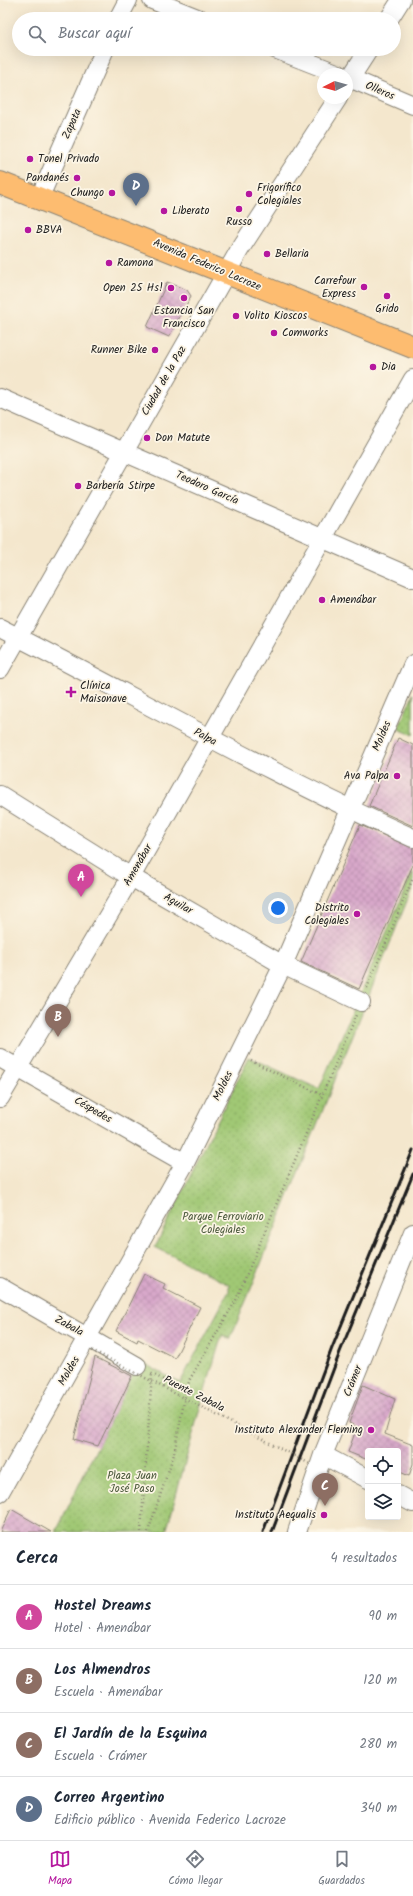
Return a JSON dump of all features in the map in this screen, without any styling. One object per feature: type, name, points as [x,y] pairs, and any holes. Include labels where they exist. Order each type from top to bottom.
[{"type":"main road","name":"Avenida Federico Lacroze","points":[[0,183],[150,241],[225,274],[413,347]]},
{"type":"street","points":[[122,12],[128,0]]},
{"type":"street","points":[[152,0],[182,12]]},
{"type":"street","points":[[393,12],[401,0]]},
{"type":"street","name":"Zapata","points":[[39,199],[102,56]]},
{"type":"street","name":"Olleros","points":[[293,56],[322,68]]},
{"type":"street","points":[[353,69],[363,56]]},
{"type":"street","name":"Olleros","points":[[353,81],[413,105]]},
{"type":"street","name":"Ciudad de la Paz","points":[[0,669],[225,274],[334,104]]},
{"type":"street","name":"Amenábar","points":[[0,1098],[132,877],[413,378]]},
{"type":"street","name":"Teodoro García","points":[[0,398],[413,578]]},
{"type":"street","name":"Palpa","points":[[0,628],[350,811],[413,838]]},
{"type":"street","name":"Moldes","points":[[0,1492],[90,1344],[185,1163],[282,965],[413,664]]},
{"type":"street","name":"Aguilar","points":[[0,795],[132,877],[282,965],[361,1002]]},
{"type":"street","name":"Céspedes","points":[[0,1058],[185,1163]]},
{"type":"street","name":"Crámer","points":[[297,1532],[317,1459],[413,1232]]},
{"type":"street","name":"Zabala","points":[[0,1287],[90,1344],[144,1370]]},
{"type":"street","points":[[317,1459],[365,1478]]},
{"type":"street","points":[[401,1497],[413,1503]]},
{"type":"path","points":[[148,1532],[174,1454],[186,1391],[190,1379],[236,1300],[413,878]]},
{"type":"path","points":[[238,1055],[322,1095]]},
{"type":"path","name":"Puente Zabala","points":[[90,1344],[317,1459]]},
{"type":"path","points":[[141,1532],[144,1370],[186,1391]]},
{"type":"green space","points":[[413,694],[413,735],[398,729]]},
{"type":"green space","name":"Parque Ferroviario Colegiales","points":[[413,871],[413,886],[248,1296],[230,1339],[222,1335],[203,1397],[166,1532],[56,1532],[139,1361],[180,1383],[229,1291],[229,1285],[155,1247],[249,1057],[319,1089]]},
{"type":"building","points":[[167,282],[187,290],[191,296],[169,337],[147,327]]},
{"type":"building","name":"Ava Palpa","points":[[398,738],[413,745],[413,826],[369,806]]},
{"type":"building","name":"Distrito Colegiales","points":[[360,825],[413,848],[413,865],[359,989],[301,962]]},
{"type":"building","points":[[144,1274],[165,1284],[163,1288],[200,1307],[175,1358],[138,1339],[137,1342],[116,1331]]},
{"type":"building","points":[[95,1357],[132,1376],[98,1446],[74,1439]]},
{"type":"building","name":"Instituto Alexander Fleming","points":[[363,1385],[395,1399],[385,1434],[413,1445],[413,1464],[409,1476],[401,1472],[401,1448],[365,1448],[365,1459],[348,1452],[357,1427],[349,1423]]},
{"type":"building","points":[[11,1509],[51,1532],[0,1532]]},
{"type":"railway","points":[[263,1532],[332,1348],[413,1150]]},
{"type":"railway","points":[[272,1532],[340,1352],[413,1174]]},
{"type":"place","name":"Tonel Privado","points":[[30,159]]},
{"type":"place","name":"Pandanés","points":[[77,178]]},
{"type":"place","name":"Chungo","points":[[112,193]]},
{"type":"place","name":"Frigorífico Colegiales","points":[[249,194]]},
{"type":"place","name":"Correo Argentino","points":[[136,206]]},
{"type":"place","name":"Russo","points":[[239,209]]},
{"type":"place","name":"Liberato","points":[[164,211]]},
{"type":"place","name":"BBVA","points":[[28,230]]},
{"type":"place","name":"Bellaria","points":[[267,254]]},
{"type":"place","name":"Ramona","points":[[109,263]]},
{"type":"place","name":"Carrefour Express","points":[[364,287]]},
{"type":"place","name":"Open 25 Hs!","points":[[171,288]]},
{"type":"place","name":"Grido","points":[[387,296]]},
{"type":"place","name":"Estancia San Francisco","points":[[184,298]]},
{"type":"place","name":"Volito Kioscos","points":[[236,316]]},
{"type":"place","name":"Comworks","points":[[274,333]]},
{"type":"place","name":"Runner Bike","points":[[155,350]]},
{"type":"place","name":"Dia","points":[[373,367]]},
{"type":"place","name":"Don Matute","points":[[147,438]]},
{"type":"place","name":"Barbería Stirpe","points":[[78,486]]},
{"type":"place","name":"Amenábar","points":[[322,600]]},
{"type":"place","name":"Clínica Maisonave","points":[[71,692]]},
{"type":"place","name":"Ava Palpa","points":[[397,776]]},
{"type":"place","name":"Hostel Dreams","points":[[81,897]]},
{"type":"place","name":"Distrito Colegiales","points":[[357,914]]},
{"type":"place","name":"Los Almendros","points":[[58,1037]]},
{"type":"place","name":"Instituto Alexander Fleming","points":[[371,1430]]},
{"type":"place","name":"El Jardín de la Esquina","points":[[325,1506]]},
{"type":"place","name":"Instituto Aequalis","points":[[324,1515]]},
{"type":"park label","name":"Plaza Juan José Paso","points":[[132,1482]]}]
